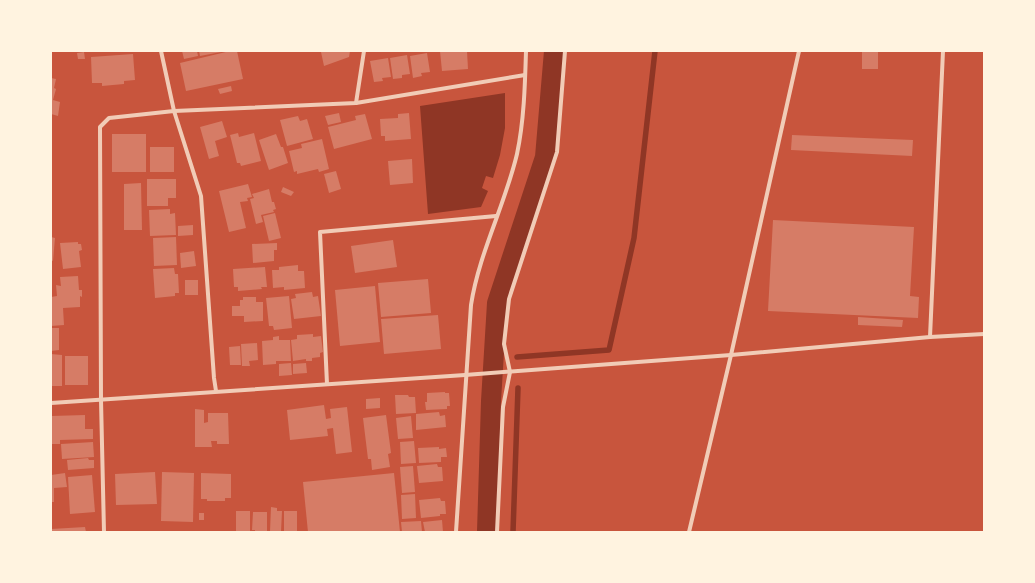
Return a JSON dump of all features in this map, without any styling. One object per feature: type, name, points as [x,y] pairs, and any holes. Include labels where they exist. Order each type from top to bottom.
[{"type":"street","points":[[161,51],[174,111],[201,196],[216,391]]},
{"type":"street","points":[[356,103],[364,51]]},
{"type":"street","points":[[456,532],[465,375],[474,282],[509,182],[517,154],[521,124],[526,51]]},
{"type":"street","points":[[496,532],[503,407],[510,372],[504,344],[509,299],[557,152],[564,51]]},
{"type":"street","points":[[689,532],[731,356],[799,51]]},
{"type":"street","points":[[930,337],[943,51]]},
{"type":"street","points":[[104,532],[101,400],[100,127],[109,118],[174,111],[356,103],[525,75]]},
{"type":"street","points":[[327,384],[320,232],[496,216]]},
{"type":"street","points":[[51,403],[731,356],[930,337],[984,334]]},
{"type":"shaded area","points":[[505,93],[505,128],[500,155],[493,178],[486,176],[482,188],[488,191],[481,207],[428,214],[420,106]]},
{"type":"building","points":[[182,51],[197,51],[198,56],[184,59]]},
{"type":"building","points":[[199,51],[221,51],[221,52],[200,56]]},
{"type":"building","points":[[230,51],[237,51],[243,79],[186,91],[180,63]]},
{"type":"building","points":[[350,51],[349,57],[324,66],[321,52]]},
{"type":"building","points":[[440,51],[467,51],[468,69],[442,71]]},
{"type":"building","points":[[862,51],[878,51],[878,69],[862,69]]},
{"type":"building","points":[[84,52],[85,59],[78,59],[77,53]]},
{"type":"building","points":[[427,53],[430,72],[421,73],[422,76],[413,78],[410,56]]},
{"type":"building","points":[[133,54],[135,80],[124,81],[124,84],[102,86],[102,83],[92,83],[91,57]]},
{"type":"building","points":[[407,55],[410,74],[402,75],[402,78],[393,79],[390,58]]},
{"type":"building","points":[[388,58],[391,77],[382,78],[383,81],[374,82],[370,61]]},
{"type":"building","points":[[51,78],[56,79],[54,88],[56,89],[53,100],[60,102],[58,116],[51,114]]},
{"type":"building","points":[[231,86],[232,91],[220,94],[218,89]]},
{"type":"building","points":[[339,113],[341,122],[328,125],[325,116]]},
{"type":"building","points":[[409,113],[411,139],[385,141],[385,136],[381,136],[380,119],[398,118],[398,114]]},
{"type":"building","points":[[365,114],[372,139],[334,149],[328,127],[356,120],[355,116]]},
{"type":"building","points":[[298,116],[300,121],[307,119],[313,139],[287,146],[280,120]]},
{"type":"building","points":[[222,121],[227,137],[215,141],[219,156],[209,159],[200,127]]},
{"type":"building","points":[[238,133],[239,137],[254,133],[261,161],[241,166],[240,163],[237,163],[230,135]]},
{"type":"building","points":[[112,134],[146,134],[146,172],[112,172]]},
{"type":"building","points":[[276,134],[281,147],[283,147],[288,163],[269,170],[259,140]]},
{"type":"building","points":[[792,135],[913,140],[912,156],[791,150]]},
{"type":"building","points":[[322,139],[329,169],[319,172],[318,169],[297,174],[297,171],[294,172],[289,151],[302,148],[301,144]]},
{"type":"building","points":[[150,147],[174,147],[174,172],[150,172]]},
{"type":"building","points":[[412,159],[413,183],[390,185],[388,161]]},
{"type":"building","points":[[336,171],[341,189],[329,193],[324,174]]},
{"type":"building","points":[[147,179],[176,179],[176,198],[168,198],[168,206],[147,206]]},
{"type":"building","points":[[141,183],[142,230],[124,230],[124,184]]},
{"type":"building","points":[[248,184],[252,197],[247,198],[248,201],[240,202],[246,228],[229,232],[219,191]]},
{"type":"building","points":[[283,187],[294,192],[291,196],[281,192]]},
{"type":"building","points":[[269,189],[272,202],[274,202],[276,209],[273,210],[274,212],[261,215],[263,222],[256,224],[250,199],[254,198],[252,194]]},
{"type":"building","points":[[170,209],[170,214],[175,213],[176,235],[150,236],[149,210]]},
{"type":"building","points":[[275,213],[281,238],[269,241],[263,216]]},
{"type":"building","points":[[773,220],[914,227],[910,296],[919,297],[918,318],[768,311]]},
{"type":"building","points":[[193,225],[193,235],[178,236],[178,226]]},
{"type":"building","points":[[51,237],[55,238],[53,261],[51,260]]},
{"type":"building","points":[[176,237],[177,265],[154,266],[153,238]]},
{"type":"building","points":[[393,240],[397,267],[355,273],[351,246]]},
{"type":"building","points":[[78,242],[78,244],[81,244],[82,250],[79,251],[81,267],[63,269],[60,243]]},
{"type":"building","points":[[277,243],[277,250],[274,250],[274,261],[253,263],[252,244]]},
{"type":"building","points":[[194,251],[196,266],[181,268],[180,253]]},
{"type":"building","points":[[298,265],[298,271],[304,271],[305,288],[284,290],[284,287],[273,288],[272,270],[279,270],[279,267]]},
{"type":"building","points":[[265,267],[267,287],[261,287],[262,289],[238,291],[238,287],[234,287],[233,269]]},
{"type":"building","points":[[174,268],[175,274],[178,274],[179,293],[175,293],[175,296],[155,298],[153,269]]},
{"type":"building","points":[[78,276],[79,290],[82,290],[82,297],[80,296],[80,307],[63,308],[64,325],[51,326],[51,297],[57,296],[56,285],[61,286],[60,277]]},
{"type":"building","points":[[428,279],[431,313],[381,317],[378,283]]},
{"type":"building","points":[[185,280],[198,280],[198,295],[185,295]]},
{"type":"building","points":[[375,286],[380,342],[340,346],[335,290]]},
{"type":"building","points":[[312,292],[313,297],[318,296],[321,316],[294,319],[291,299],[296,298],[295,294]]},
{"type":"building","points":[[289,296],[292,328],[274,330],[273,326],[269,326],[266,298]]},
{"type":"building","points":[[243,297],[256,297],[256,302],[263,302],[263,321],[244,322],[244,316],[232,316],[232,306],[240,306],[240,300],[243,300]]},
{"type":"building","points":[[438,315],[441,349],[384,354],[381,319]]},
{"type":"building","points":[[858,317],[903,320],[902,327],[858,325]]},
{"type":"building","points":[[51,328],[59,328],[59,350],[51,351]]},
{"type":"building","points":[[313,334],[313,337],[321,336],[323,352],[320,353],[320,357],[312,358],[312,361],[306,361],[306,359],[293,361],[291,340],[297,339],[297,335]]},
{"type":"building","points":[[279,336],[279,340],[290,340],[291,361],[276,361],[276,364],[263,365],[262,341],[273,340],[273,337]]},
{"type":"building","points":[[257,343],[258,360],[249,361],[250,366],[242,366],[241,344]]},
{"type":"building","points":[[240,346],[241,365],[230,365],[229,347]]},
{"type":"building","points":[[51,354],[62,355],[62,386],[51,386]]},
{"type":"building","points":[[65,356],[88,356],[88,385],[65,385]]},
{"type":"building","points":[[291,363],[292,375],[279,376],[279,364]]},
{"type":"building","points":[[306,363],[307,373],[293,374],[293,364]]},
{"type":"building","points":[[427,393],[449,393],[450,406],[447,406],[447,409],[426,410],[425,402],[427,402]]},
{"type":"building","points":[[395,395],[408,395],[409,397],[415,397],[416,413],[396,414]]},
{"type":"building","points":[[380,398],[380,408],[366,409],[366,399]]},
{"type":"building","points":[[324,405],[326,419],[331,418],[330,409],[347,407],[352,452],[336,454],[333,428],[327,429],[328,436],[290,440],[287,410]]},
{"type":"building","points":[[195,409],[204,410],[204,423],[208,422],[208,413],[228,413],[229,444],[217,444],[217,441],[211,441],[212,447],[195,447]]},
{"type":"building","points":[[439,412],[440,416],[445,415],[446,427],[416,430],[416,414]]},
{"type":"building","points":[[85,415],[85,429],[93,429],[93,439],[60,440],[60,444],[51,444],[51,416]]},
{"type":"building","points":[[386,415],[391,453],[388,454],[390,467],[372,470],[371,459],[368,459],[363,418]]},
{"type":"building","points":[[411,416],[413,438],[398,439],[396,418]]},
{"type":"building","points":[[414,441],[416,463],[401,464],[400,442]]},
{"type":"building","points":[[93,442],[94,457],[62,459],[61,444]]},
{"type":"building","points":[[439,447],[439,449],[446,448],[447,457],[441,457],[441,462],[419,463],[418,448]]},
{"type":"building","points":[[88,458],[89,460],[94,460],[94,468],[68,470],[67,460]]},
{"type":"building","points":[[437,464],[438,467],[442,467],[443,481],[419,483],[417,466]]},
{"type":"building","points":[[413,466],[415,492],[402,493],[400,467]]},
{"type":"building","points":[[155,472],[157,504],[116,505],[115,474]]},
{"type":"building","points":[[162,472],[194,473],[193,522],[161,521]]},
{"type":"building","points":[[65,473],[67,487],[54,488],[54,502],[51,502],[51,475]]},
{"type":"building","points":[[201,473],[231,474],[231,498],[225,498],[225,501],[207,501],[207,499],[201,499]]},
{"type":"building","points":[[394,473],[400,532],[308,532],[303,482]]},
{"type":"building","points":[[92,475],[95,512],[70,514],[68,477]]},
{"type":"building","points":[[415,494],[416,518],[402,519],[401,495]]},
{"type":"building","points":[[440,498],[441,501],[445,501],[446,514],[421,518],[419,500]]},
{"type":"building","points":[[271,507],[277,508],[277,511],[282,511],[281,532],[270,532]]},
{"type":"building","points":[[236,511],[250,511],[250,532],[236,532]]},
{"type":"building","points":[[284,511],[297,511],[297,532],[284,532]]},
{"type":"building","points":[[253,512],[267,512],[267,532],[255,532],[255,530],[252,530]]},
{"type":"building","points":[[199,513],[204,513],[204,520],[199,520]]},
{"type":"building","points":[[442,520],[443,532],[425,532],[423,522]]},
{"type":"building","points":[[421,521],[422,532],[402,532],[401,522]]},
{"type":"building","points":[[85,527],[86,532],[51,532],[51,529]]},
{"type":"waterway","points":[[487,532],[491,401],[497,303],[545,157],[554,51]]},
{"type":"waterway","points":[[517,357],[609,350],[634,238],[655,51]]},
{"type":"waterway","points":[[513,532],[518,388]]}]
